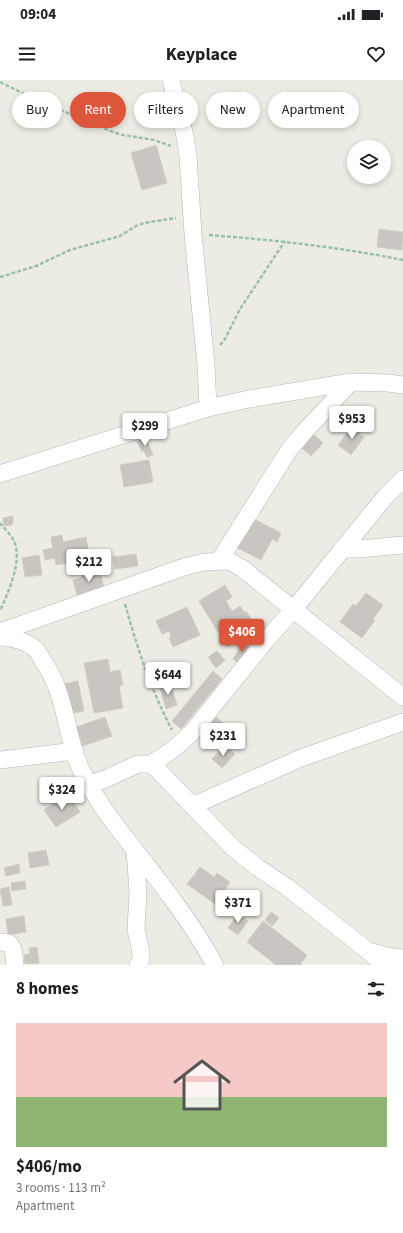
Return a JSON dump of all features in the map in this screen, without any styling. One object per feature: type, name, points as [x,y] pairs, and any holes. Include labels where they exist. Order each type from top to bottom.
[{"type":"street","points":[[171,80],[185,136],[188,156],[193,234],[206,365],[208,408]]},
{"type":"street","points":[[219,561],[289,450],[304,430],[352,382]]},
{"type":"street","points":[[0,474],[208,408],[249,399],[352,382],[403,385]]},
{"type":"street","points":[[87,781],[95,782],[103,780],[138,764],[150,764],[166,756],[180,745],[209,712],[267,639],[293,610],[385,497],[403,479]]},
{"type":"street","points":[[342,549],[359,549],[403,544]]},
{"type":"street","points":[[0,632],[190,565],[204,562],[230,561],[243,569],[403,697]]},
{"type":"street","points":[[0,637],[16,639],[35,648],[50,671],[62,702],[81,769],[95,796],[200,939],[215,965]]},
{"type":"street","points":[[192,806],[301,758],[403,722]]},
{"type":"street","points":[[0,760],[75,751]]},
{"type":"street","points":[[150,764],[158,770],[233,848],[257,867],[287,887],[368,950],[384,965]]},
{"type":"street","points":[[135,850],[138,892],[136,929],[141,953],[141,959],[138,965]]},
{"type":"street","points":[[0,942],[9,943],[13,949],[15,965]]},
{"type":"street","points":[[368,950],[386,956],[403,958]]},
{"type":"path","points":[[0,82],[37,100],[114,132],[154,140],[171,146],[188,156]]},
{"type":"path","points":[[0,277],[36,266],[70,250],[120,236],[144,223],[176,219],[191,203]]},
{"type":"path","points":[[193,234],[285,241],[369,253],[403,260]]},
{"type":"path","points":[[206,365],[225,339],[240,309],[285,241]]},
{"type":"path","points":[[0,523],[14,540],[16,553],[16,564],[11,584],[0,611]]},
{"type":"path","points":[[121,590],[133,632],[146,669],[160,705],[180,745]]},
{"type":"building","points":[[156,145],[167,183],[142,190],[131,153]]},
{"type":"building","points":[[379,229],[403,232],[402,250],[377,247]]},
{"type":"building","points":[[354,424],[362,430],[359,434],[364,437],[351,455],[338,445]]},
{"type":"building","points":[[310,431],[323,443],[311,456],[297,444]]},
{"type":"building","points":[[146,437],[153,455],[147,457],[144,451],[142,452],[137,441]]},
{"type":"building","points":[[149,460],[153,482],[124,487],[120,465]]},
{"type":"building","points":[[13,516],[12,525],[4,526],[3,518]]},
{"type":"building","points":[[252,518],[281,533],[277,542],[272,539],[261,560],[236,547]]},
{"type":"building","points":[[62,535],[63,542],[86,537],[90,559],[56,565],[55,558],[45,560],[43,550],[53,548],[51,537]]},
{"type":"building","points":[[136,554],[138,566],[115,569],[113,557]]},
{"type":"building","points":[[39,555],[42,575],[25,577],[22,558]]},
{"type":"building","points":[[99,570],[104,587],[77,595],[73,580],[82,578],[81,575]]},
{"type":"building","points":[[225,585],[232,597],[226,601],[232,611],[240,606],[244,612],[246,611],[253,622],[235,633],[239,639],[227,647],[199,601]]},
{"type":"building","points":[[366,593],[383,605],[373,619],[375,620],[362,638],[340,622],[353,604],[356,606]]},
{"type":"building","points":[[187,607],[200,635],[173,647],[169,638],[171,636],[169,631],[162,634],[156,621]]},
{"type":"building","points":[[243,643],[251,648],[240,664],[233,659]]},
{"type":"building","points":[[217,651],[225,660],[216,668],[208,657]]},
{"type":"building","points":[[108,659],[110,672],[120,670],[123,685],[119,686],[123,708],[94,713],[84,663]]},
{"type":"building","points":[[213,671],[222,679],[181,729],[172,721]]},
{"type":"building","points":[[78,681],[84,711],[69,714],[63,684]]},
{"type":"building","points":[[170,682],[177,705],[166,709],[159,686]]},
{"type":"building","points":[[213,714],[224,724],[210,739],[199,730]]},
{"type":"building","points":[[105,717],[112,736],[83,746],[76,727]]},
{"type":"building","points":[[229,748],[235,754],[222,768],[212,759],[221,749],[225,752]]},
{"type":"building","points":[[68,794],[80,812],[56,827],[44,810]]},
{"type":"building","points":[[46,850],[49,865],[30,868],[28,853]]},
{"type":"building","points":[[19,864],[20,873],[6,876],[4,868]]},
{"type":"building","points":[[200,867],[214,877],[217,873],[230,882],[215,904],[187,884]]},
{"type":"building","points":[[25,881],[26,889],[12,891],[11,883]]},
{"type":"building","points":[[9,887],[12,905],[3,906],[0,889]]},
{"type":"building","points":[[271,912],[279,918],[272,926],[265,920]]},
{"type":"building","points":[[238,914],[248,921],[238,935],[228,928]]},
{"type":"building","points":[[24,916],[26,932],[8,935],[6,919]]},
{"type":"building","points":[[263,921],[307,955],[300,965],[276,965],[247,942]]},
{"type":"building","points":[[37,947],[39,963],[25,964],[24,955],[30,954],[29,948]]}]
